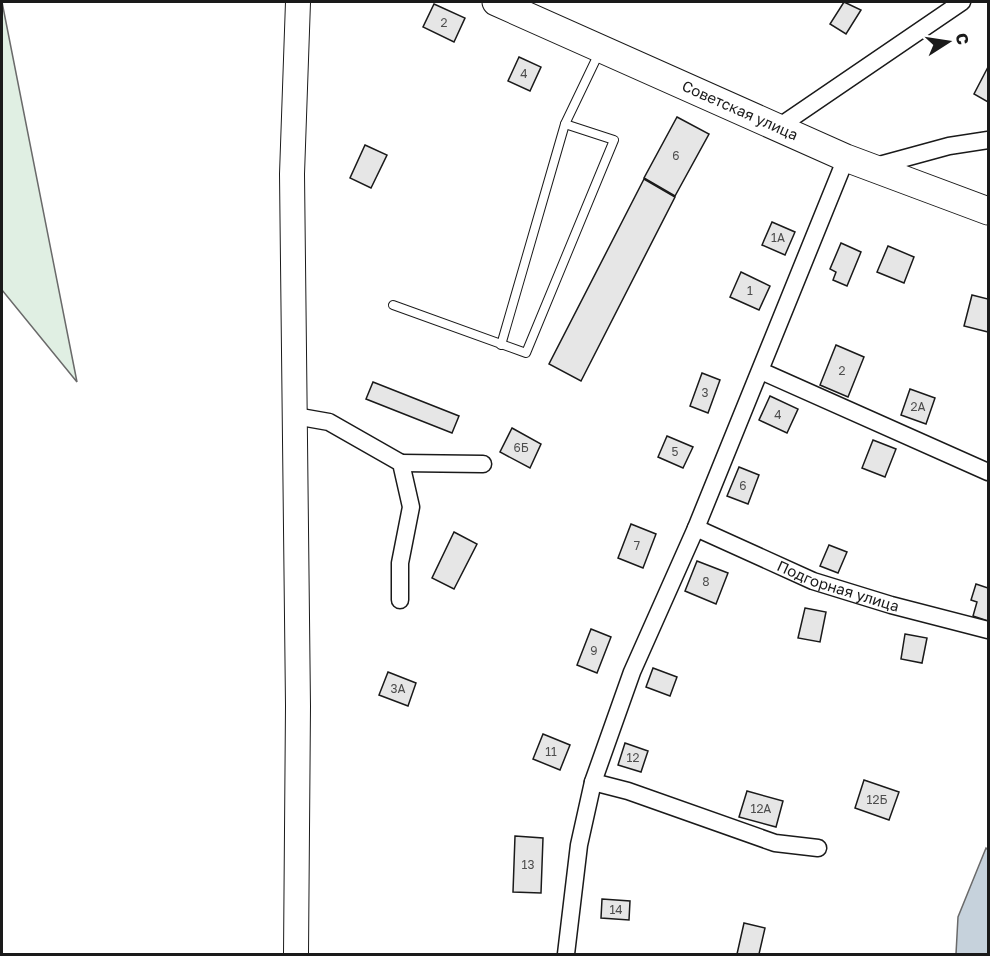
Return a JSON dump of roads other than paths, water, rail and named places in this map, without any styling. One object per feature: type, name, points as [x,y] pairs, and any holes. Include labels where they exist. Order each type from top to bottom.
[{"type":"main road","name":"Советская улица","points":[[496,2],[859,163],[988,211]]},
{"type":"street","points":[[296,954],[296,416],[292,174],[298,2]]},
{"type":"street","points":[[777,128],[962,2]]},
{"type":"street","points":[[566,954],[578,857],[593,782],[632,672],[696,528],[761,371],[859,163],[988,140]]},
{"type":"street","points":[[761,371],[988,472]]},
{"type":"street","points":[[296,416],[329,422],[401,463],[483,464]]},
{"type":"street","points":[[400,600],[400,564],[411,507],[401,463]]},
{"type":"street","name":"Подгорная улица","points":[[696,528],[813,581],[891,605],[988,630]]},
{"type":"street","points":[[593,782],[628,791],[775,843],[818,848]]},
{"type":"lane","points":[[501,345],[564,124],[600,50]]},
{"type":"lane","points":[[393,305],[526,353],[614,140],[564,124]]}]
